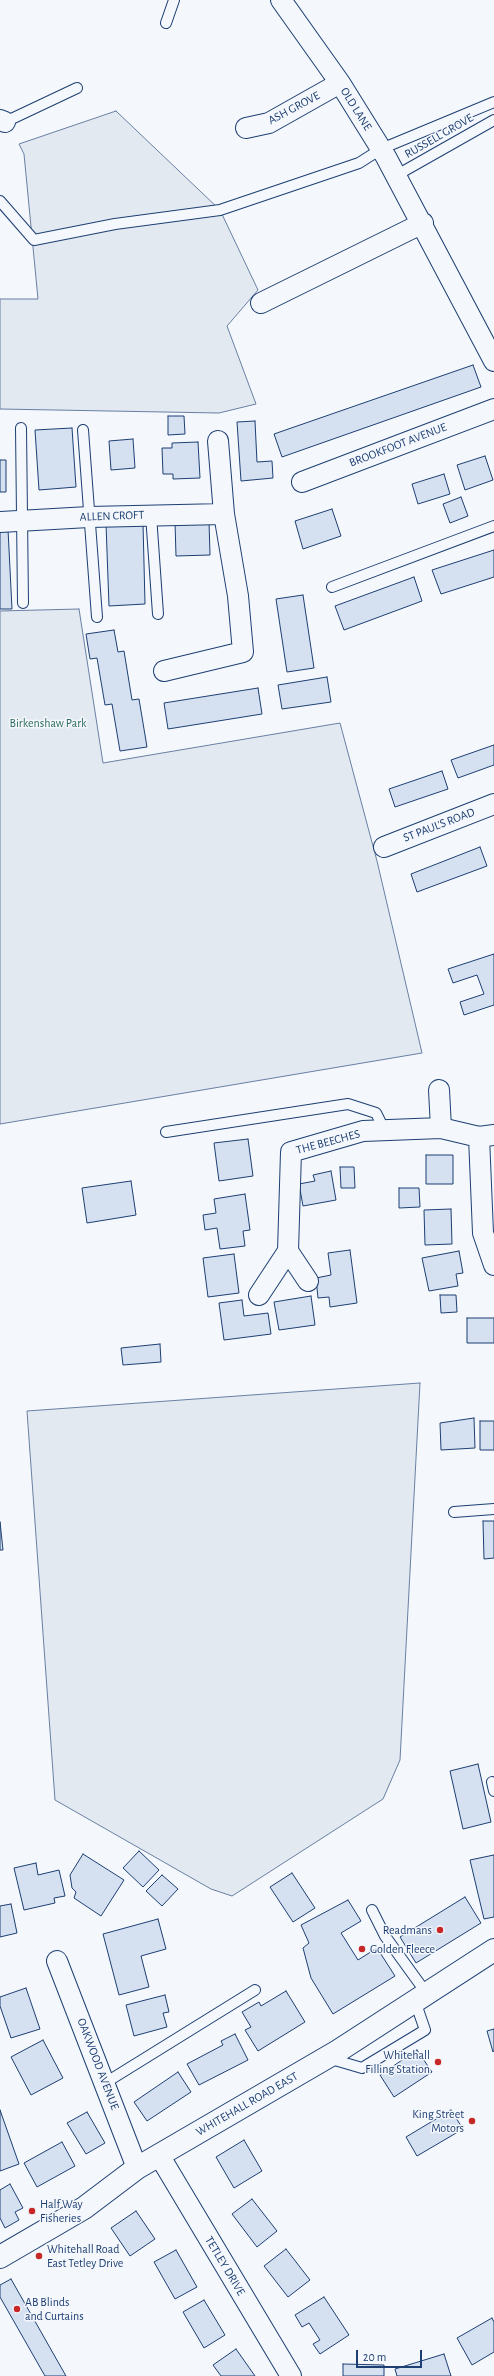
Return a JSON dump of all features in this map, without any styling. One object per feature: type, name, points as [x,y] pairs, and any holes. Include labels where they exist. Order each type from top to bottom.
[{"type":"main road","name":"WHITEHALL ROAD EAST","points":[[0,2257],[84,2208],[137,2168],[326,2058],[494,1950]]},
{"type":"street","name":"OLD LANE","points":[[281,0],[340,83],[382,149],[423,223],[494,361]]},
{"type":"street","name":"ASH GROVE","points":[[246,128],[269,123],[340,83]]},
{"type":"street","points":[[261,303],[423,223]]},
{"type":"street","name":"BROOKFOOT AVENUE","points":[[302,482],[494,409]]},
{"type":"street","points":[[164,670],[243,652],[238,596],[224,514],[218,441]]},
{"type":"street","name":"ALLEN CROFT","points":[[0,522],[89,517],[224,514]]},
{"type":"street","name":"ST PAUL'S ROAD","points":[[384,847],[494,804]]},
{"type":"street","points":[[439,1090],[441,1128]]},
{"type":"street","name":"THE BEECHES","points":[[288,1252],[291,1152],[363,1131],[441,1128],[487,1136]]},
{"type":"street","points":[[487,1136],[483,1233],[494,1265]]},
{"type":"street","points":[[259,1295],[288,1252],[308,1281]]},
{"type":"street","name":"OAKWOOD AVENUE","points":[[57,1961],[106,2083],[137,2168]]},
{"type":"street","name":"TETLEY DRIVE","points":[[159,2155],[292,2376]]},
{"type":"lane","points":[[166,23],[174,0]]},
{"type":"lane","points":[[2,121],[77,88]]},
{"type":"lane","points":[[0,201],[34,240],[115,224],[220,210],[359,163],[382,149],[494,102]]},
{"type":"lane","name":"RUSSELL GROVE","points":[[397,175],[494,120]]},
{"type":"lane","points":[[21,428],[23,603]]},
{"type":"lane","points":[[83,430],[97,617]]},
{"type":"lane","points":[[151,515],[158,614]]},
{"type":"lane","points":[[332,587],[494,526]]},
{"type":"lane","points":[[166,1132],[348,1104],[376,1113],[385,1131]]},
{"type":"lane","points":[[454,1512],[494,1509]]},
{"type":"lane","points":[[326,2058],[362,2068],[425,2030],[421,1998],[385,1936],[372,1910]]},
{"type":"lane","points":[[106,2083],[255,1990]]},
{"type":"green space","points":[[116,111],[220,210],[258,290],[227,326],[256,404],[219,413],[0,409],[0,299],[38,299],[24,154],[19,144]]},
{"type":"green space","name":"Birkenshaw Park","points":[[79,609],[103,763],[340,723],[377,861],[422,1053],[0,1124],[0,611]]},
{"type":"green space","points":[[420,1383],[400,1760],[383,1799],[232,1896],[211,1889],[55,1800],[27,1411]]},
{"type":"building","points":[[473,365],[481,387],[282,457],[274,434]]},
{"type":"building","points":[[168,416],[184,416],[185,434],[168,435]]},
{"type":"building","points":[[255,421],[257,462],[272,461],[273,478],[241,481],[237,422]]},
{"type":"building","points":[[72,428],[76,487],[39,490],[35,430]]},
{"type":"building","points":[[133,439],[135,468],[111,470],[109,441]]},
{"type":"building","points":[[198,442],[200,478],[173,479],[173,474],[163,474],[162,448],[172,448],[172,443]]},
{"type":"building","points":[[485,456],[493,480],[465,490],[457,465]]},
{"type":"building","points":[[0,460],[6,460],[6,492],[0,492]]},
{"type":"building","points":[[444,474],[450,494],[418,504],[412,484]]},
{"type":"building","points":[[461,497],[468,516],[450,523],[443,504]]},
{"type":"building","points":[[332,509],[341,536],[303,549],[295,521]]},
{"type":"building","points":[[209,521],[210,555],[176,556],[175,522]]},
{"type":"building","points":[[143,523],[145,604],[109,606],[106,524]]},
{"type":"building","points":[[8,529],[12,609],[0,609],[0,530]]},
{"type":"building","points":[[494,550],[494,577],[441,594],[432,570]]},
{"type":"building","points":[[414,577],[422,601],[344,630],[335,606]]},
{"type":"building","points":[[303,595],[314,668],[287,672],[276,599]]},
{"type":"building","points":[[114,630],[118,652],[124,651],[132,700],[139,699],[147,747],[120,751],[112,704],[105,705],[97,658],[90,659],[86,634]]},
{"type":"building","points":[[327,677],[331,702],[282,709],[278,685]]},
{"type":"building","points":[[258,688],[262,714],[168,729],[164,703]]},
{"type":"building","points":[[494,745],[494,765],[458,778],[451,760]]},
{"type":"building","points":[[442,771],[448,789],[395,807],[389,789]]},
{"type":"building","points":[[480,847],[487,866],[417,892],[411,874]]},
{"type":"building","points":[[494,954],[494,1005],[464,1015],[460,1002],[484,994],[477,975],[453,983],[448,969]]},
{"type":"building","points":[[248,1139],[253,1176],[219,1181],[214,1143]]},
{"type":"building","points":[[426,1155],[453,1155],[453,1184],[426,1184]]},
{"type":"building","points":[[340,1167],[354,1167],[355,1188],[341,1188]]},
{"type":"building","points":[[331,1171],[336,1200],[303,1206],[299,1184],[315,1181],[313,1175]]},
{"type":"building","points":[[131,1181],[136,1215],[87,1223],[82,1188]]},
{"type":"building","points":[[399,1188],[419,1188],[420,1207],[399,1208]]},
{"type":"building","points":[[245,1194],[250,1230],[243,1231],[245,1246],[220,1249],[217,1228],[205,1230],[203,1215],[216,1213],[214,1199]]},
{"type":"building","points":[[451,1209],[452,1244],[425,1245],[424,1210]]},
{"type":"building","points":[[350,1250],[357,1303],[330,1307],[329,1297],[318,1298],[316,1278],[331,1275],[328,1253]]},
{"type":"building","points":[[459,1251],[463,1273],[456,1274],[458,1286],[429,1291],[422,1258]]},
{"type":"building","points":[[234,1254],[239,1293],[208,1297],[203,1258]]},
{"type":"building","points":[[440,1295],[456,1295],[457,1312],[441,1313]]},
{"type":"building","points":[[311,1296],[315,1325],[279,1330],[274,1302]]},
{"type":"building","points":[[242,1300],[244,1316],[268,1313],[271,1334],[224,1340],[219,1303]]},
{"type":"building","points":[[467,1318],[494,1318],[494,1343],[467,1343]]},
{"type":"building","points":[[160,1344],[161,1362],[123,1365],[121,1348]]},
{"type":"building","points":[[474,1418],[475,1448],[441,1450],[440,1423]]},
{"type":"building","points":[[480,1421],[494,1421],[494,1450],[480,1450]]},
{"type":"building","points":[[483,1521],[494,1521],[494,1558],[484,1559]]},
{"type":"building","points":[[0,1522],[3,1550],[0,1550]]},
{"type":"building","points":[[478,1764],[491,1822],[463,1829],[450,1771]]},
{"type":"building","points":[[139,1851],[159,1870],[143,1887],[123,1868]]},
{"type":"building","points":[[83,1854],[124,1880],[101,1916],[74,1898],[76,1892],[72,1888],[70,1875]]},
{"type":"building","points":[[494,1855],[494,1917],[484,1919],[470,1860]]},
{"type":"building","points":[[36,1863],[38,1875],[59,1870],[65,1896],[54,1898],[55,1903],[24,1910],[14,1868]]},
{"type":"building","points":[[292,1873],[315,1908],[293,1922],[270,1887]]},
{"type":"building","points":[[162,1875],[178,1889],[162,1906],[146,1891]]},
{"type":"building","name":"Readmans","points":[[465,1897],[481,1923],[416,1963],[400,1937]]},
{"type":"building","points":[[348,1900],[361,1921],[341,1933],[358,1960],[377,1948],[395,1976],[333,2014],[311,1978],[303,1948],[309,1943],[301,1925]]},
{"type":"building","points":[[11,1904],[17,1933],[0,1937],[0,1906]]},
{"type":"building","points":[[158,1919],[166,1949],[141,1956],[149,1987],[119,1995],[103,1934]]},
{"type":"building","points":[[26,1988],[40,2029],[11,2038],[0,2006],[0,1997]]},
{"type":"building","points":[[286,1991],[305,2022],[258,2051],[245,2030],[251,2027],[242,2012],[259,2002],[261,2006]]},
{"type":"building","points":[[165,1995],[169,2012],[163,2013],[167,2027],[134,2036],[126,2005]]},
{"type":"building","points":[[494,2029],[494,2051],[493,2052],[487,2031]]},
{"type":"building","points":[[235,2034],[248,2060],[199,2085],[187,2064],[223,2045],[221,2041]]},
{"type":"building","points":[[43,2040],[63,2078],[31,2095],[11,2057]]},
{"type":"building","points":[[417,2050],[432,2072],[394,2097],[380,2075]]},
{"type":"building","points":[[178,2072],[191,2092],[147,2121],[134,2102]]},
{"type":"building","points":[[0,2110],[19,2164],[0,2171]]},
{"type":"building","points":[[451,2110],[463,2129],[417,2156],[406,2137]]},
{"type":"building","points":[[87,2112],[105,2143],[86,2154],[67,2123]]},
{"type":"building","points":[[244,2140],[262,2171],[234,2188],[216,2157]]},
{"type":"building","points":[[62,2142],[75,2166],[37,2187],[24,2163]]},
{"type":"building","points":[[10,2184],[23,2208],[15,2212],[19,2220],[5,2228],[0,2218],[0,2190]]},
{"type":"building","points":[[252,2199],[277,2231],[257,2247],[232,2214]]},
{"type":"building","points":[[136,2211],[155,2239],[130,2256],[111,2228]]},
{"type":"building","points":[[286,2249],[310,2280],[288,2297],[264,2266]]},
{"type":"building","points":[[176,2250],[197,2287],[175,2299],[154,2262]]},
{"type":"building","points":[[11,2279],[66,2376],[45,2376],[0,2297],[0,2285]]},
{"type":"building","points":[[324,2297],[349,2335],[320,2354],[313,2344],[320,2340],[309,2323],[302,2327],[295,2315]]},
{"type":"building","points":[[204,2300],[225,2335],[204,2348],[183,2312]]},
{"type":"building","points":[[492,2318],[494,2322],[494,2352],[472,2365],[457,2338]]},
{"type":"building","points":[[236,2349],[255,2376],[221,2376],[213,2365]]},
{"type":"building","points":[[444,2354],[451,2376],[397,2376],[395,2369]]},
{"type":"building","points":[[343,2364],[384,2365],[384,2376],[343,2376]]},
{"type":"place","name":"Readmans","points":[[440,1930]]},
{"type":"place","name":"Golden Fleece","points":[[362,1949]]},
{"type":"place","name":"Whitehall Filling Station","points":[[438,2062]]},
{"type":"place","name":"King Street Motors","points":[[472,2121]]},
{"type":"place","name":"Half Way Fisheries","points":[[32,2211]]},
{"type":"place","name":"Whitehall Road East Tetley Drive","points":[[39,2256]]},
{"type":"place","name":"AB Blinds and Curtains","points":[[17,2309]]}]
